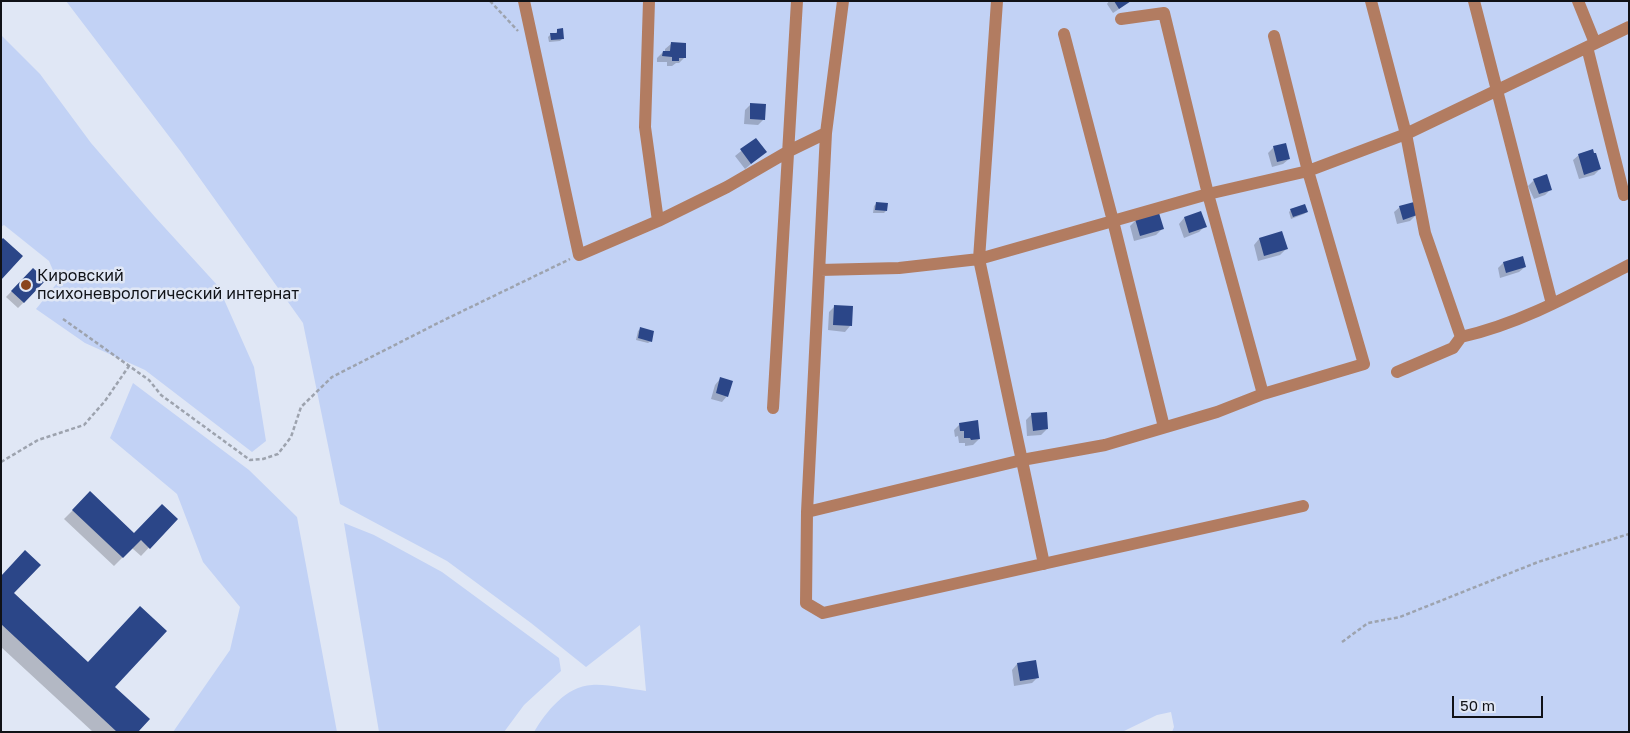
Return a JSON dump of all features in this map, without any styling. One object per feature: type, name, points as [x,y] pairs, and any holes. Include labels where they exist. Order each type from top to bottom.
[{"type":"street","points":[[524,1],[579,255],[658,221],[727,187],[789,151],[826,133]]},
{"type":"street","points":[[649,1],[645,127],[658,221]]},
{"type":"street","points":[[773,408],[797,1]]},
{"type":"street","points":[[843,1],[826,133],[806,512],[806,603],[823,613],[1303,506]]},
{"type":"street","points":[[997,1],[979,259],[1044,564]]},
{"type":"street","points":[[1370,1],[1406,134],[1425,233],[1461,337]]},
{"type":"street","points":[[1474,1],[1552,304]]},
{"type":"street","points":[[1578,1],[1591,45],[1624,195]]},
{"type":"street","points":[[1120,19],[1164,13],[1208,194],[1263,394]]},
{"type":"street","points":[[820,270],[899,268],[979,259],[1208,194],[1308,171],[1406,134],[1629,27]]},
{"type":"street","points":[[1064,34],[1164,427]]},
{"type":"street","points":[[806,512],[1022,460],[1105,445],[1216,412],[1263,394],[1364,364],[1308,171],[1274,36]]},
{"type":"street","points":[[1398,372],[1453,348],[1461,337],[1485,332],[1552,304],[1629,265]]},
{"type":"path","points":[[490,1],[536,51]]},
{"type":"path","points":[[63,319],[150,380],[161,395],[250,460],[263,459],[278,454],[291,437],[301,407],[332,377],[579,255]]},
{"type":"path","points":[[1,462],[38,440],[84,425],[105,401],[129,366]]},
{"type":"path","points":[[1342,642],[1368,623],[1400,617],[1538,562],[1629,534]]},
{"type":"shaded area","points":[[66,1],[1629,1],[1629,732],[1172,732],[1174,727],[1171,712],[1157,715],[1122,732],[534,732],[544,716],[558,701],[565,695],[583,686],[605,685],[646,691],[640,625],[586,667],[531,623],[447,561],[340,504],[303,323],[181,152]]},
{"type":"shaded area","points":[[1,35],[40,74],[91,143],[218,286],[254,367],[266,441],[252,452],[145,370],[85,343],[36,309],[58,282],[49,261],[4,225],[1,227]]},
{"type":"shaded area","points":[[133,383],[249,470],[297,517],[337,732],[173,732],[230,650],[240,607],[203,562],[177,494],[110,438]]},
{"type":"shaded area","points":[[344,523],[374,535],[442,572],[559,658],[561,671],[524,705],[504,732],[379,732]]},
{"type":"building","points":[[1114,1],[1131,1],[1119,9]]},
{"type":"building","points":[[563,28],[564,39],[551,40],[550,33],[557,33],[557,29]]},
{"type":"building","points":[[671,42],[686,43],[686,58],[672,61],[672,57],[662,56],[663,51],[670,51]]},
{"type":"building","points":[[750,103],[766,104],[765,120],[750,119]]},
{"type":"building","points":[[756,138],[767,152],[751,164],[740,149]]},
{"type":"building","points":[[1286,143],[1290,159],[1277,162],[1273,146]]},
{"type":"building","points":[[1593,149],[1601,169],[1584,175],[1578,154]]},
{"type":"building","points":[[1547,174],[1552,190],[1539,194],[1533,179]]},
{"type":"building","points":[[876,202],[888,203],[887,211],[875,210]]},
{"type":"building","points":[[1414,202],[1417,215],[1403,220],[1399,206]]},
{"type":"building","points":[[1305,204],[1308,212],[1293,217],[1290,209]]},
{"type":"building","points":[[1201,211],[1207,227],[1189,233],[1184,217]]},
{"type":"building","points":[[1159,213],[1164,229],[1140,236],[1135,219]]},
{"type":"building","points":[[1282,231],[1288,249],[1264,256],[1259,238]]},
{"type":"building","points":[[3,238],[23,256],[1,280],[1,240]]},
{"type":"building","points":[[1523,256],[1526,267],[1506,273],[1503,262]]},
{"type":"building","points":[[33,268],[46,280],[24,303],[11,291]]},
{"type":"building","points":[[834,305],[853,306],[852,326],[833,325]]},
{"type":"building","points":[[640,327],[654,331],[652,342],[638,338]]},
{"type":"building","points":[[720,377],[733,381],[728,397],[716,393]]},
{"type":"building","points":[[1047,412],[1048,429],[1033,431],[1031,413]]},
{"type":"building","points":[[978,420],[980,439],[971,440],[970,438],[964,438],[964,431],[960,431],[959,423]]},
{"type":"building","points":[[90,491],[134,533],[162,504],[178,519],[150,549],[141,540],[123,558],[72,510]]},
{"type":"building","points":[[25,550],[41,565],[14,593],[88,662],[140,606],[167,631],[115,687],[150,719],[138,732],[117,732],[1,624],[1,576]]},
{"type":"building","points":[[1036,660],[1039,678],[1020,681],[1017,663]]},
{"type":"place","name":"Кировский психоневрологический интернат","points":[[26,285]]}]
